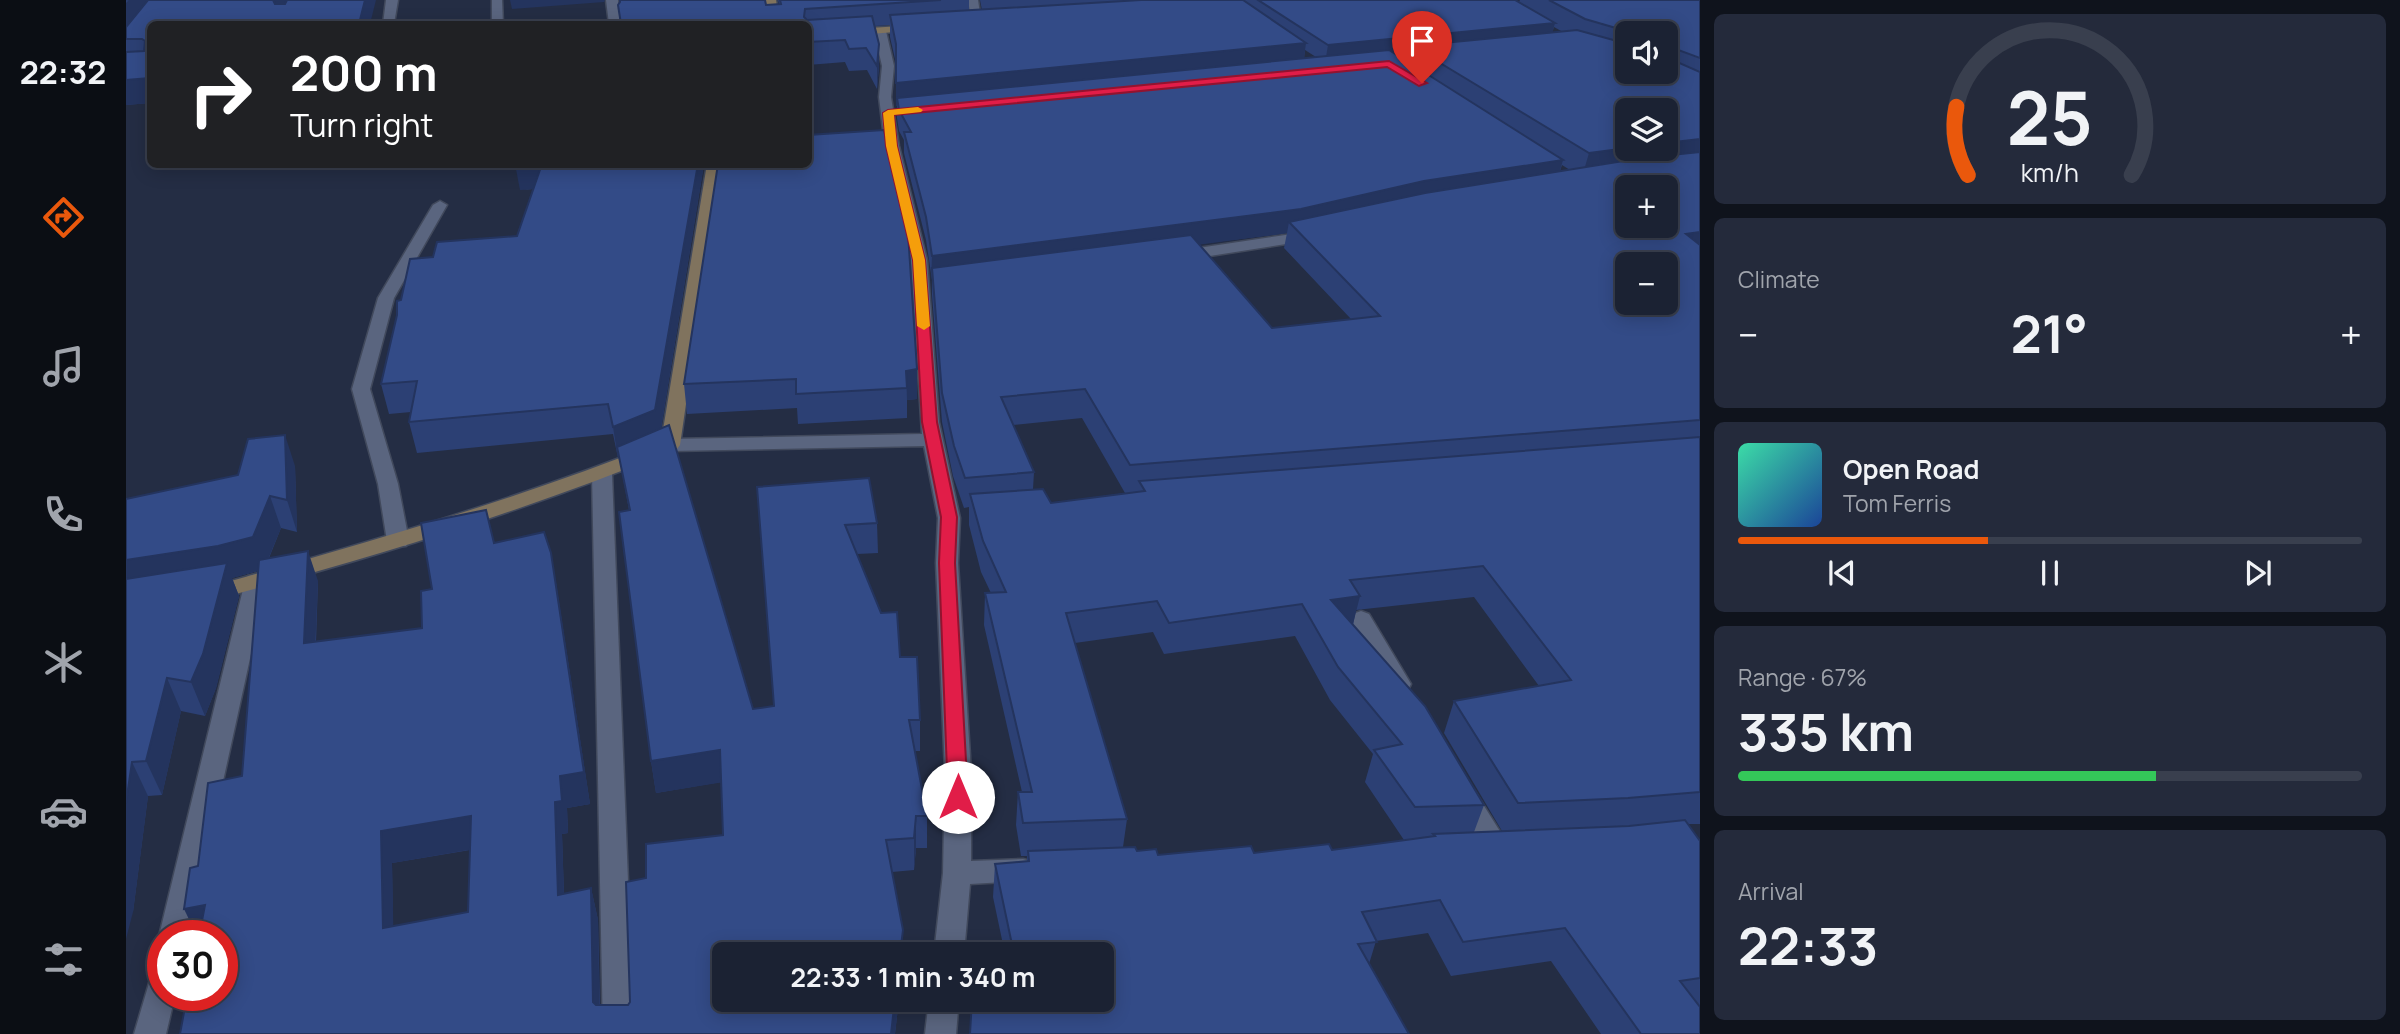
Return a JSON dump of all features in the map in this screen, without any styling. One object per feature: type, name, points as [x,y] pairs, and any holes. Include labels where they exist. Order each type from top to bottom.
[{"type":"main road","points":[[770,0],[774,21]]},
{"type":"main road","points":[[964,26],[991,24]]},
{"type":"main road","points":[[812,36],[936,27]]},
{"type":"main road","points":[[192,594],[256,581],[398,541],[602,474],[670,445],[713,168]]},
{"type":"street","points":[[389,21],[392,0]]},
{"type":"street","points":[[497,0],[498,21]]},
{"type":"street","points":[[612,0],[615,21]]},
{"type":"street","points":[[973,0],[978,25]]},
{"type":"street","points":[[880,31],[888,66],[886,97],[895,112],[891,146],[928,288],[929,422],[956,517],[947,563],[958,772],[957,873],[950,942]]},
{"type":"street","points":[[398,541],[388,484],[361,389],[387,298],[440,205]]},
{"type":"street","points":[[1168,257],[1322,233]]},
{"type":"street","points":[[670,445],[933,440]]},
{"type":"street","points":[[602,474],[618,1034]]},
{"type":"street","points":[[178,920],[256,581]]},
{"type":"street","points":[[1361,619],[1408,700]]},
{"type":"street","points":[[1455,780],[1507,849],[1468,850]]},
{"type":"street","points":[[957,873],[1054,869]]},
{"type":"street","points":[[150,1034],[156,1011]]},
{"type":"street","points":[[940,1034],[943,1012]]},
{"type":"building","points":[[148,0],[273,0],[275,4],[285,4],[287,0],[365,0],[360,21],[147,21],[147,78],[126,80],[126,52],[144,51],[145,41],[126,39],[126,27]]},
{"type":"building","points":[[765,0],[766,5],[781,4],[780,0],[941,0],[805,9],[804,17],[807,20],[872,16],[879,44],[877,66],[866,48],[849,49],[845,40],[812,42],[812,21],[621,21],[620,2]]},
{"type":"building","points":[[1141,0],[1243,0],[1306,43],[896,83],[896,44],[890,15]]},
{"type":"building","points":[[1258,0],[1515,0],[1555,23],[1328,45]]},
{"type":"building","points":[[1549,0],[1700,0],[1700,58],[1678,50],[1678,21],[1615,21],[1615,28],[1585,19]]},
{"type":"building","points":[[1577,30],[1615,40],[1615,84],[1678,84],[1678,62],[1700,72],[1700,139],[1678,142],[1678,98],[1615,98],[1615,150],[1589,153],[1412,46]]},
{"type":"building","points":[[1389,50],[1563,160],[1424,181],[1301,209],[932,256],[926,217],[904,132],[911,132],[899,110],[897,98]]},
{"type":"building","points":[[884,130],[908,233],[917,369],[906,371],[907,388],[796,394],[796,379],[684,384],[717,168],[812,168],[812,135]]},
{"type":"building","points":[[1700,152],[1700,232],[1686,234],[1700,245],[1700,420],[1130,465],[1085,389],[1001,397],[1034,472],[965,478],[954,446],[942,393],[932,268],[1191,235],[1272,328],[1380,316],[1289,222],[1425,193],[1623,161],[1678,161],[1678,154]]},
{"type":"building","points":[[541,168],[697,168],[655,410],[613,427],[608,404],[409,422],[417,381],[381,384],[397,315],[397,301],[401,300],[410,259],[433,257],[437,242],[517,236]]},
{"type":"building","points":[[669,425],[753,709],[774,706],[757,487],[869,478],[877,523],[845,525],[881,613],[897,612],[900,657],[917,657],[920,720],[909,720],[927,816],[916,816],[914,838],[886,840],[903,930],[902,942],[712,942],[712,1012],[894,1012],[891,1034],[180,1034],[184,1011],[238,1011],[238,920],[202,920],[205,905],[184,909],[190,868],[198,866],[208,783],[242,776],[259,560],[308,551],[304,643],[422,628],[421,591],[432,589],[421,523],[486,510],[494,543],[544,532],[551,553],[584,772],[560,776],[562,801],[555,802],[558,895],[591,888],[593,1002],[596,1005],[628,1005],[626,882],[646,878],[646,844],[723,835],[720,750],[651,761],[619,512],[630,510],[617,447]],"holes":[[[471,816],[468,912],[383,928],[381,831]]]},
{"type":"building","points":[[285,435],[287,500],[270,496],[253,537],[218,546],[126,560],[126,499],[238,475],[248,439]]},
{"type":"building","points":[[1700,437],[1700,792],[1518,803],[1454,701],[1571,680],[1483,566],[1350,580],[1360,596],[1331,600],[1425,706],[1484,805],[1415,807],[1374,750],[1402,744],[1338,667],[1302,604],[1169,623],[1157,601],[1066,613],[1127,819],[1023,823],[1018,792],[1032,792],[985,593],[1006,592],[983,541],[970,494],[1043,489],[1051,503],[1145,491],[1139,481]]},
{"type":"building","points":[[227,563],[203,654],[191,682],[167,678],[146,761],[132,762],[126,803],[126,579]]},
{"type":"building","points":[[1685,820],[1700,841],[1700,978],[1680,981],[1700,1007],[1700,1034],[1641,1034],[1565,928],[1463,942],[1440,900],[1362,912],[1377,942],[1358,944],[1409,1034],[970,1034],[971,1012],[1114,1012],[1114,942],[1011,942],[995,864],[1029,861],[1028,851],[1135,847],[1137,851],[1156,849],[1158,855],[1251,846],[1254,853],[1329,844],[1332,850],[1435,836],[1433,834],[1629,826]]},
{"type":"slow traffic","points":[[918,110],[888,113],[891,146],[904,189],[919,260],[924,326]]},
{"type":"route","points":[[958,797],[947,563],[949,517],[929,422],[919,260],[904,189],[891,146],[888,113],[1363,65],[1389,64],[1422,83]]}]
